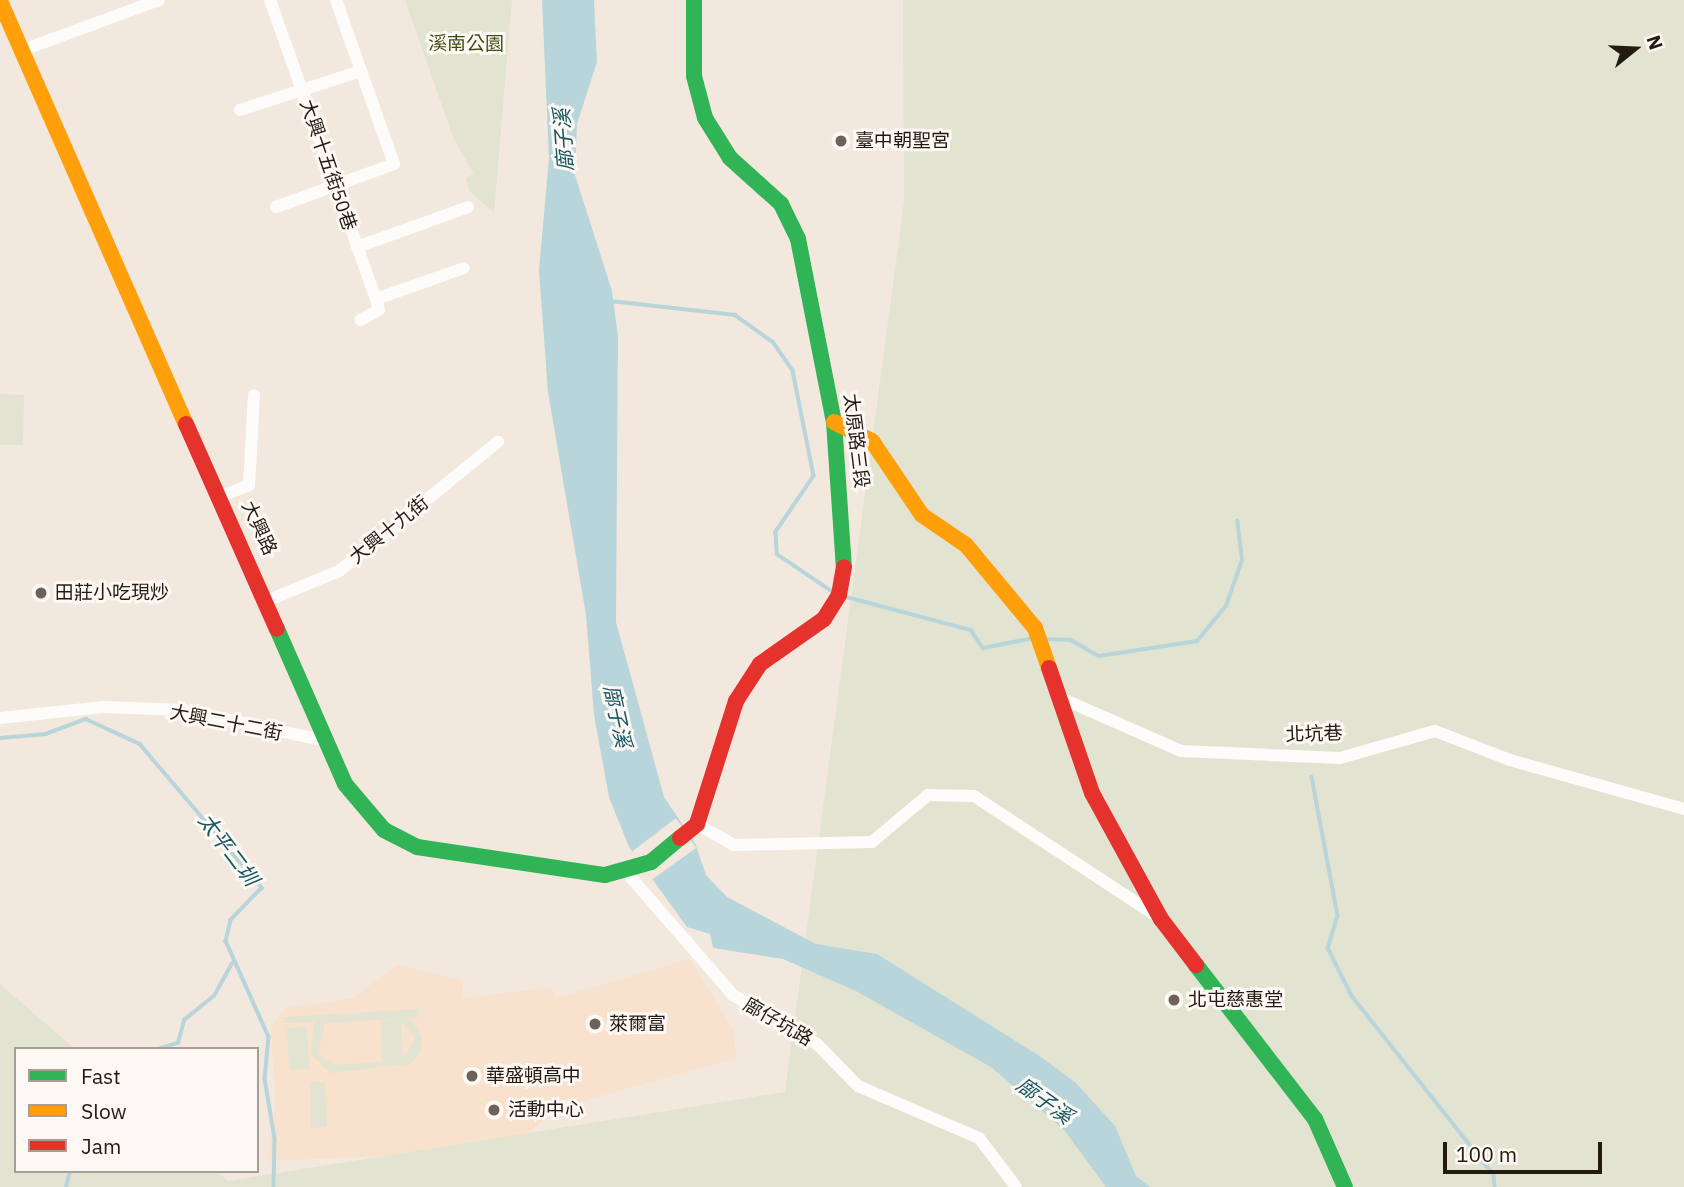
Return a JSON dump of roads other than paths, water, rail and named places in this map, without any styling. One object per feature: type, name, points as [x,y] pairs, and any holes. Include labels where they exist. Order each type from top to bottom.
[{"type":"main road","name":"太原路三段","points":[[694,0],[696,43]]},
{"type":"main road","name":"太原路三段","points":[[694,826],[736,701],[760,664],[824,619],[839,591],[846,551],[834,422],[794,226],[768,188],[730,158],[705,118],[694,76],[702,0]]},
{"type":"main road","name":"大興路","points":[[0,1],[269,600],[326,741],[352,793],[384,830],[417,847],[560,870],[631,872]]},
{"type":"main road","points":[[834,422],[872,441],[922,515],[966,545],[1035,628],[1063,699],[1092,793],[1161,919],[1315,1119],[1345,1187]]},
{"type":"main road","points":[[631,872],[694,826]]},
{"type":"street","points":[[23,50],[159,0]]},
{"type":"street","name":"大興十五街50巷","points":[[270,0],[376,299]]},
{"type":"street","points":[[276,207],[394,164],[336,0]]},
{"type":"street","points":[[240,110],[361,71]]},
{"type":"street","points":[[357,247],[468,207]]},
{"type":"street","points":[[360,320],[379,310],[376,299],[464,268]]},
{"type":"street","points":[[222,496],[249,485],[254,395]]},
{"type":"street","name":"大興十九街","points":[[269,600],[340,571],[498,442]]},
{"type":"street","name":"北坑巷","points":[[1063,699],[1181,751],[1339,758],[1436,731],[1568,776],[1684,809]]},
{"type":"street","name":"大興二十二街","points":[[0,718],[103,707],[184,710],[326,741]]},
{"type":"street","points":[[694,826],[734,845],[872,842],[928,795],[974,796],[1161,919]]},
{"type":"street","name":"廍仔坑路","points":[[631,872],[733,995],[817,1044],[858,1086],[979,1138],[1016,1187]]},
{"type":"water","name":"廍子溪","points":[[542,0],[594,0],[597,62],[577,124],[575,175],[612,291],[618,337],[616,622],[664,797],[695,843],[706,875],[727,897],[816,944],[877,954],[1041,1057],[1076,1083],[1115,1126],[1136,1176],[1150,1187],[1106,1187],[1065,1131],[991,1067],[856,991],[783,959],[713,948],[710,934],[687,927],[629,847],[609,797],[594,715],[586,615],[548,392],[539,270],[549,158]]},
{"type":"waterway","points":[[611,301],[735,315],[773,342],[793,371],[814,476],[776,532],[777,554],[833,592]]},
{"type":"waterway","points":[[1045,639],[1071,640],[1099,656],[1197,641],[1226,606],[1242,560],[1237,521]]},
{"type":"waterway","points":[[843,596],[971,630],[983,648],[1034,638]]},
{"type":"waterway","name":"太平二圳","points":[[0,738],[46,734],[86,719],[140,744],[262,888],[231,920],[226,941],[269,1037],[265,1079],[275,1139],[274,1187]]},
{"type":"waterway","points":[[1312,777],[1338,916],[1328,948],[1352,996],[1494,1175],[1495,1187]]},
{"type":"waterway","points":[[165,1047],[178,1043],[184,1020],[214,996],[232,964]]},
{"type":"waterway","points":[[66,1187],[70,1173]]},
{"type":"place","name":"臺中朝聖宮","points":[[841,141]]},
{"type":"place","name":"田莊小吃現炒","points":[[41,593]]},
{"type":"place","name":"北屯慈惠堂","points":[[1174,1000]]},
{"type":"place","name":"萊爾富","points":[[595,1024]]},
{"type":"place","name":"華盛頓高中","points":[[472,1076]]},
{"type":"place","name":"活動中心","points":[[494,1110]]},
{"type":"park label","name":"溪南公園","points":[[466,44]]}]
